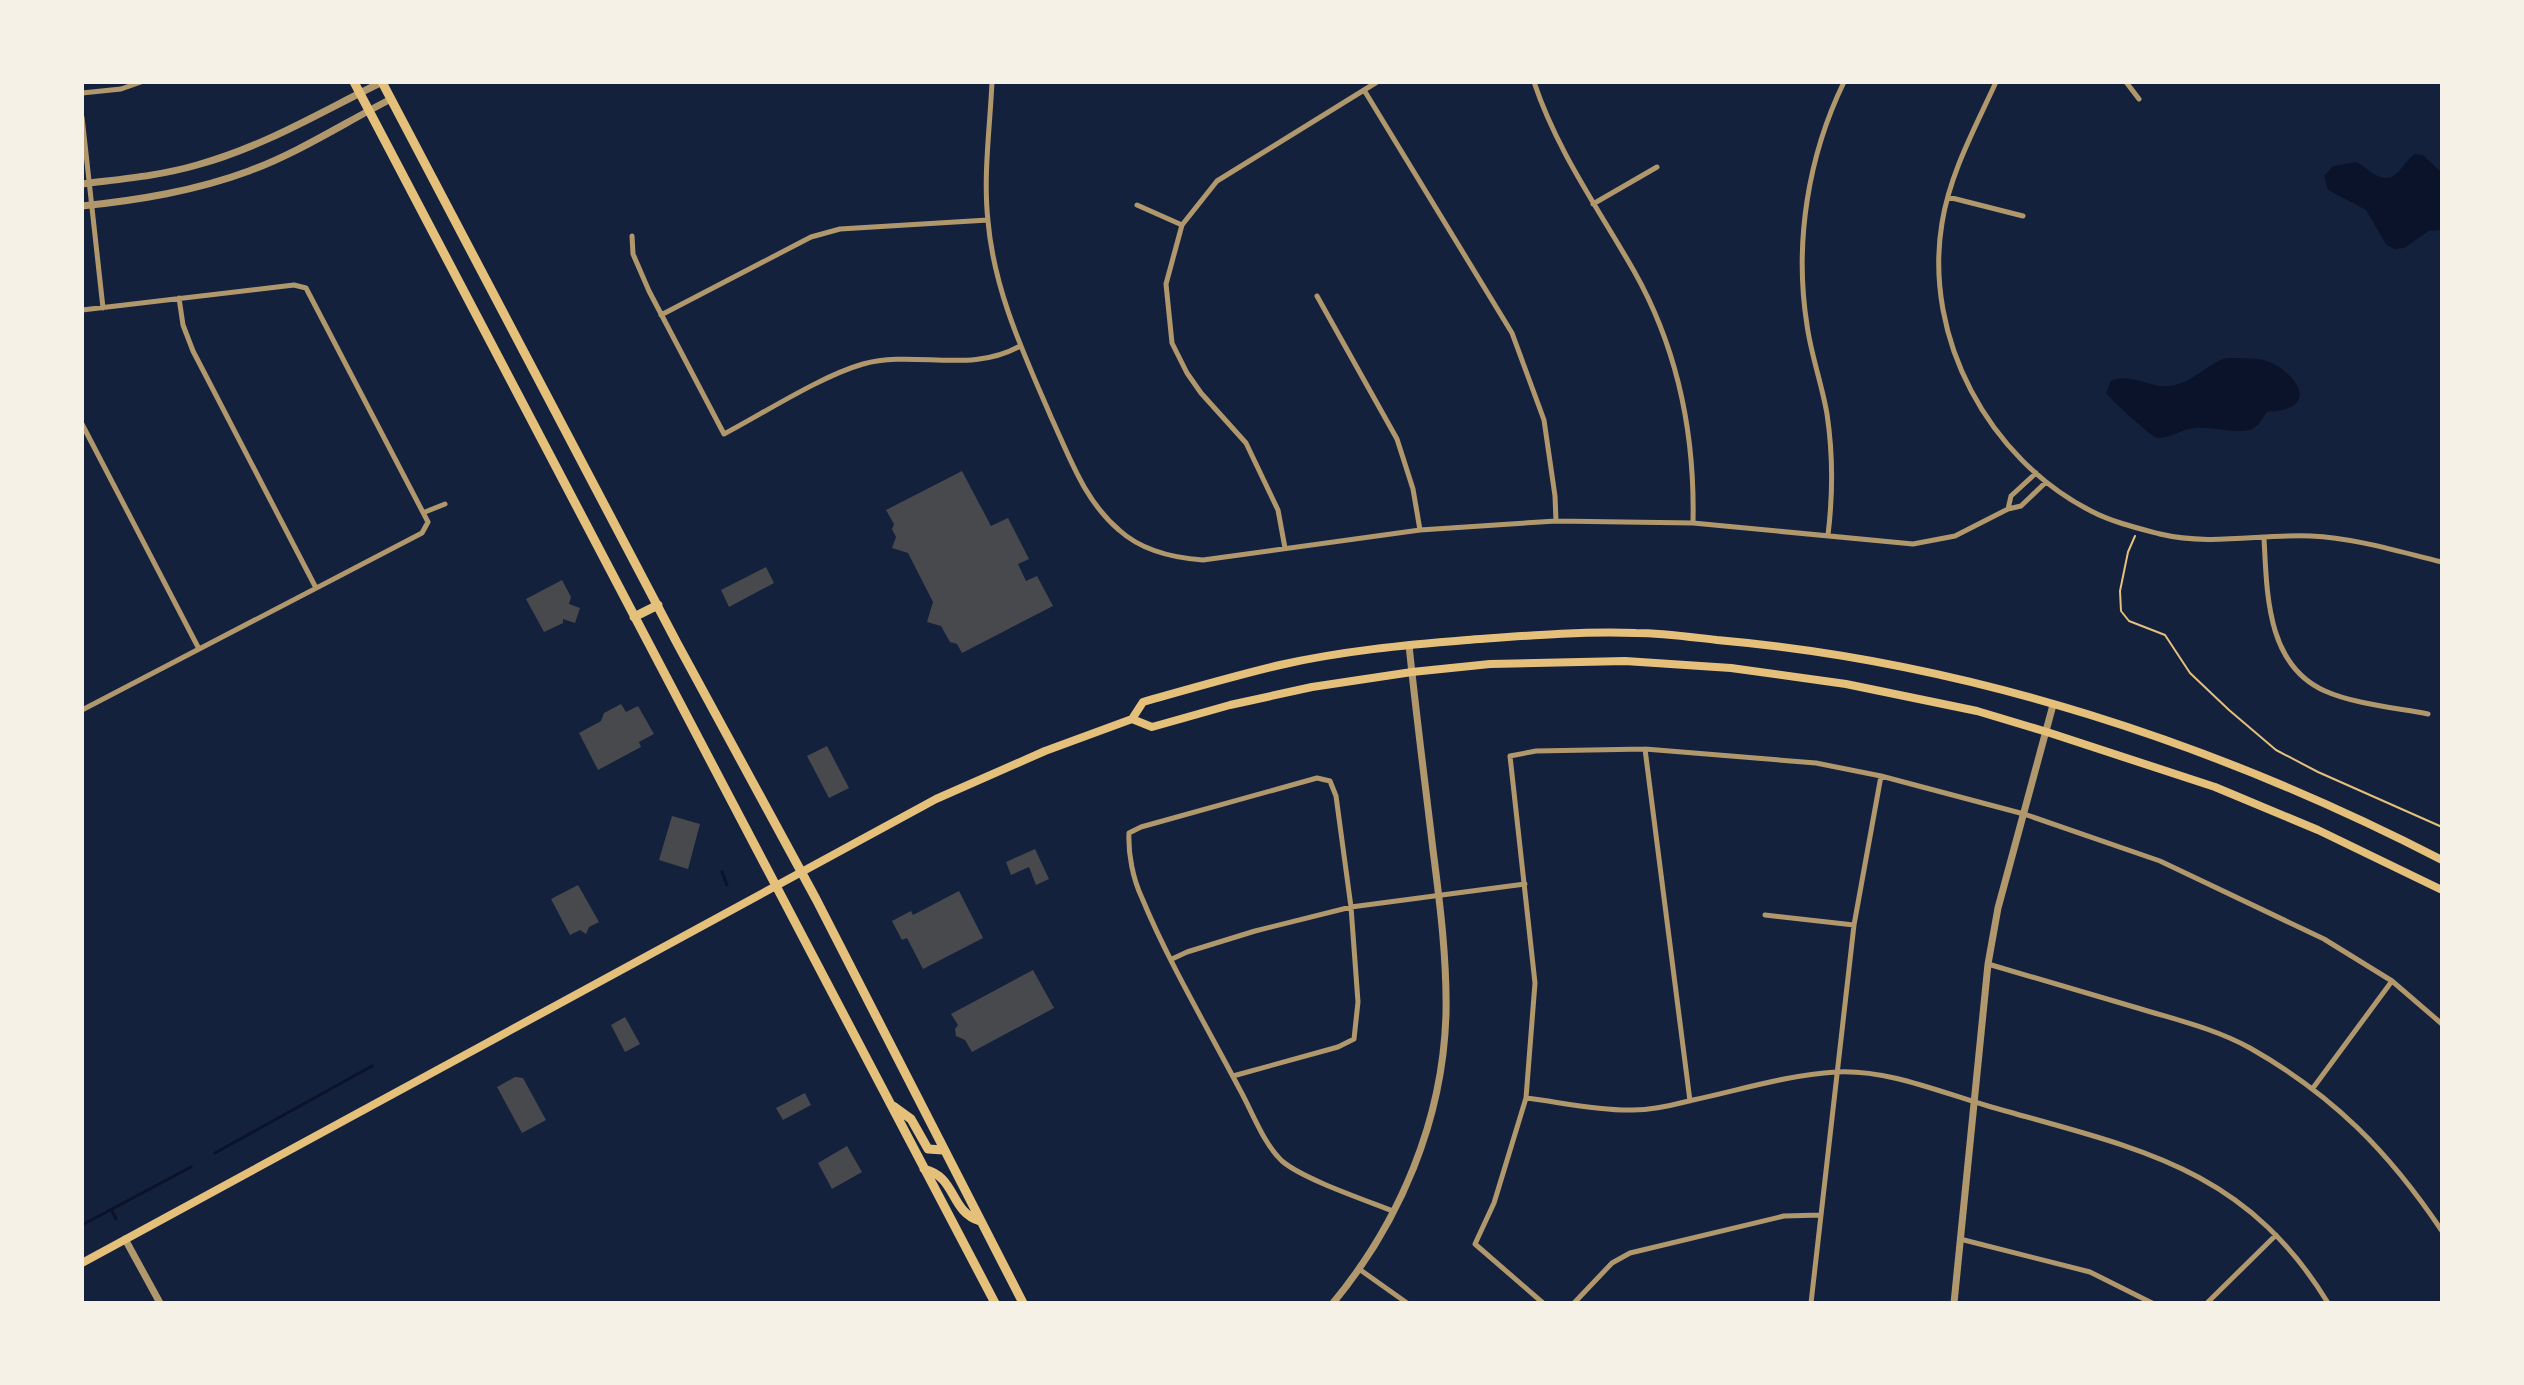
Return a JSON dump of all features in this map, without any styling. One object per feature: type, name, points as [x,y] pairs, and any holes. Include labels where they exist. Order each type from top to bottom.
[{"type":"main road","points":[[354,82],[995,1303]]},
{"type":"main road","points":[[382,82],[801,872],[1023,1303]]},
{"type":"main road","points":[[634,617],[658,605]]},
{"type":"main road","points":[[82,1263],[952,791],[1045,751],[1132,719],[1143,702],[1282,665],[1409,645],[1530,635],[1636,633],[1786,646],[1908,667],[2126,726],[2265,777],[2442,860]]},
{"type":"main road","points":[[1132,719],[1152,727],[1281,693],[1412,672],[1490,664],[1625,661],[1731,668],[1846,684],[1977,711],[2047,732],[2215,787],[2318,830],[2442,890]]},
{"type":"main road","points":[[891,1104],[911,1119],[928,1149],[943,1150]]},
{"type":"main road","points":[[924,1169],[940,1175],[965,1214],[980,1221]]},
{"type":"street","points":[[82,93],[121,89],[141,82]]},
{"type":"street","points":[[86,183],[160,174],[214,160],[268,140],[382,82]]},
{"type":"street","points":[[992,82],[988,220],[1003,296],[1020,346],[1095,507],[1121,533],[1154,550],[1178,558],[1203,560],[1420,530],[1556,521],[1693,523],[1828,535],[1888,544],[1935,542],[2021,506],[2046,482]]},
{"type":"street","points":[[1285,548],[1278,510],[1246,443],[1194,383],[1172,343],[1166,284],[1182,225],[1198,202],[1224,176],[1377,82]]},
{"type":"street","points":[[1534,82],[1568,161],[1653,307],[1676,371],[1691,444],[1693,523]]},
{"type":"street","points":[[1828,535],[1832,456],[1827,411],[1806,323],[1801,277],[1803,227],[1816,156],[1844,82]]},
{"type":"street","points":[[1996,82],[1958,164],[1942,224],[1940,259],[1947,326],[1955,355],[1994,429],[2015,455],[2046,482],[2091,511],[2139,528],[2187,538],[2315,536],[2442,562]]},
{"type":"street","points":[[2126,82],[2139,99]]},
{"type":"street","points":[[1364,89],[1512,333],[1544,420],[1556,521]]},
{"type":"street","points":[[86,206],[154,197],[248,172],[391,99]]},
{"type":"street","points":[[82,117],[86,206],[103,308]]},
{"type":"street","points":[[1593,204],[1657,167]]},
{"type":"street","points":[[1948,197],[2023,216]]},
{"type":"street","points":[[1137,205],[1182,225]]},
{"type":"street","points":[[661,315],[811,237],[840,229],[988,220]]},
{"type":"street","points":[[632,236],[633,254],[661,315],[724,434],[832,377],[862,365],[885,361],[982,361],[1003,356],[1020,346]]},
{"type":"street","points":[[82,310],[294,285],[306,288],[425,512],[428,526],[422,533],[82,710]]},
{"type":"street","points":[[1317,296],[1397,439],[1413,489],[1420,530]]},
{"type":"street","points":[[179,298],[183,325],[193,351],[316,588]]},
{"type":"street","points":[[82,424],[199,649]]},
{"type":"street","points":[[2008,509],[2011,496],[2036,473]]},
{"type":"street","points":[[425,512],[445,504]]},
{"type":"street","points":[[2264,538],[2267,596],[2273,627],[2282,649],[2302,676],[2324,691],[2428,714]]},
{"type":"street","points":[[1333,1303],[1395,1212],[1430,1120],[1441,1066],[1446,1015],[1438,895],[1409,645]]},
{"type":"street","points":[[1954,1303],[1988,964],[1998,908],[2053,705]]},
{"type":"street","points":[[1645,749],[1690,1101]]},
{"type":"street","points":[[1543,1303],[1475,1244],[1494,1203],[1526,1098],[1535,983],[1510,756],[1536,751],[1645,749],[1816,763],[1881,776],[2024,814],[2160,861],[2324,939],[2392,981],[2442,1024]]},
{"type":"street","points":[[1811,1303],[1854,925],[1881,776]]},
{"type":"street","points":[[1233,1076],[1338,1047],[1354,1039],[1358,1002],[1351,907],[1336,796],[1330,781],[1317,778],[1141,827],[1129,833],[1128,849],[1141,896],[1172,959],[1233,1076],[1270,1146],[1283,1161],[1302,1173],[1395,1212]]},
{"type":"street","points":[[1172,959],[1255,931],[1351,907],[1525,884]]},
{"type":"street","points":[[1765,915],[1854,925]]},
{"type":"street","points":[[1988,964],[2201,1027],[2248,1047],[2313,1088],[2367,1134],[2409,1183],[2442,1231]]},
{"type":"street","points":[[2313,1088],[2392,981]]},
{"type":"street","points":[[1526,1098],[1628,1110],[1668,1106],[1791,1078],[1836,1072],[1902,1081],[2138,1149],[2209,1182],[2232,1196],[2276,1235],[2312,1278],[2328,1303]]},
{"type":"street","points":[[1574,1303],[1612,1263],[1630,1253],[1784,1216],[1821,1215]]},
{"type":"street","points":[[2207,1303],[2276,1235]]},
{"type":"street","points":[[125,1239],[160,1303]]},
{"type":"street","points":[[1960,1239],[2090,1272],[2152,1303]]},
{"type":"street","points":[[1359,1269],[1407,1303]]},
{"type":"path","points":[[2139,528],[2128,552],[2120,591],[2121,611],[2129,621],[2165,635],[2190,673],[2276,750],[2442,827]]},
{"type":"water","points":[[2415,154],[2423,155],[2442,173],[2442,230],[2429,231],[2404,248],[2394,249],[2386,244],[2366,210],[2328,190],[2324,176],[2333,166],[2356,162],[2378,176],[2390,177]]},
{"type":"water","points":[[2227,358],[2250,358],[2272,363],[2292,378],[2297,385],[2299,399],[2286,409],[2267,412],[2251,430],[2194,428],[2157,438],[2106,393],[2111,381],[2126,378],[2159,386],[2175,385]]},
{"type":"building","points":[[962,471],[991,526],[1008,518],[1029,559],[1018,564],[1026,581],[1037,576],[1053,606],[962,653],[957,644],[950,642],[941,626],[927,622],[933,602],[908,553],[892,548],[896,537],[892,529],[894,524],[886,510]]},
{"type":"building","points":[[766,567],[774,583],[729,607],[721,590]]},
{"type":"building","points":[[562,580],[571,597],[569,604],[580,608],[575,623],[563,619],[563,623],[544,632],[526,599]]},
{"type":"building","points":[[621,704],[626,712],[638,706],[654,734],[639,742],[641,747],[598,770],[579,733],[601,721],[604,713]]},
{"type":"building","points":[[827,746],[849,788],[829,798],[807,756]]},
{"type":"building","points":[[672,816],[700,824],[688,869],[659,860]]},
{"type":"building","points":[[1035,849],[1049,879],[1036,885],[1029,867],[1011,875],[1006,862]]},
{"type":"building","points":[[578,885],[599,922],[589,927],[586,934],[580,930],[570,935],[551,899]]},
{"type":"building","points":[[959,891],[983,938],[923,969],[907,938],[902,940],[892,921],[911,911],[913,915]]},
{"type":"building","points":[[1033,970],[1054,1008],[972,1052],[965,1040],[956,1036],[958,1025],[951,1014]]},
{"type":"building","points":[[625,1017],[640,1044],[625,1052],[611,1025]]},
{"type":"building","points":[[515,1077],[523,1078],[546,1120],[522,1133],[497,1087]]},
{"type":"building","points":[[805,1093],[811,1105],[783,1120],[776,1108]]},
{"type":"building","points":[[847,1146],[862,1172],[832,1189],[818,1163]]},
{"type":"waterway","points":[[722,872],[727,885]]},
{"type":"waterway","points":[[215,1153],[372,1066]]},
{"type":"waterway","points":[[82,1225],[191,1167]]},
{"type":"waterway","points":[[111,1209],[116,1219]]}]
